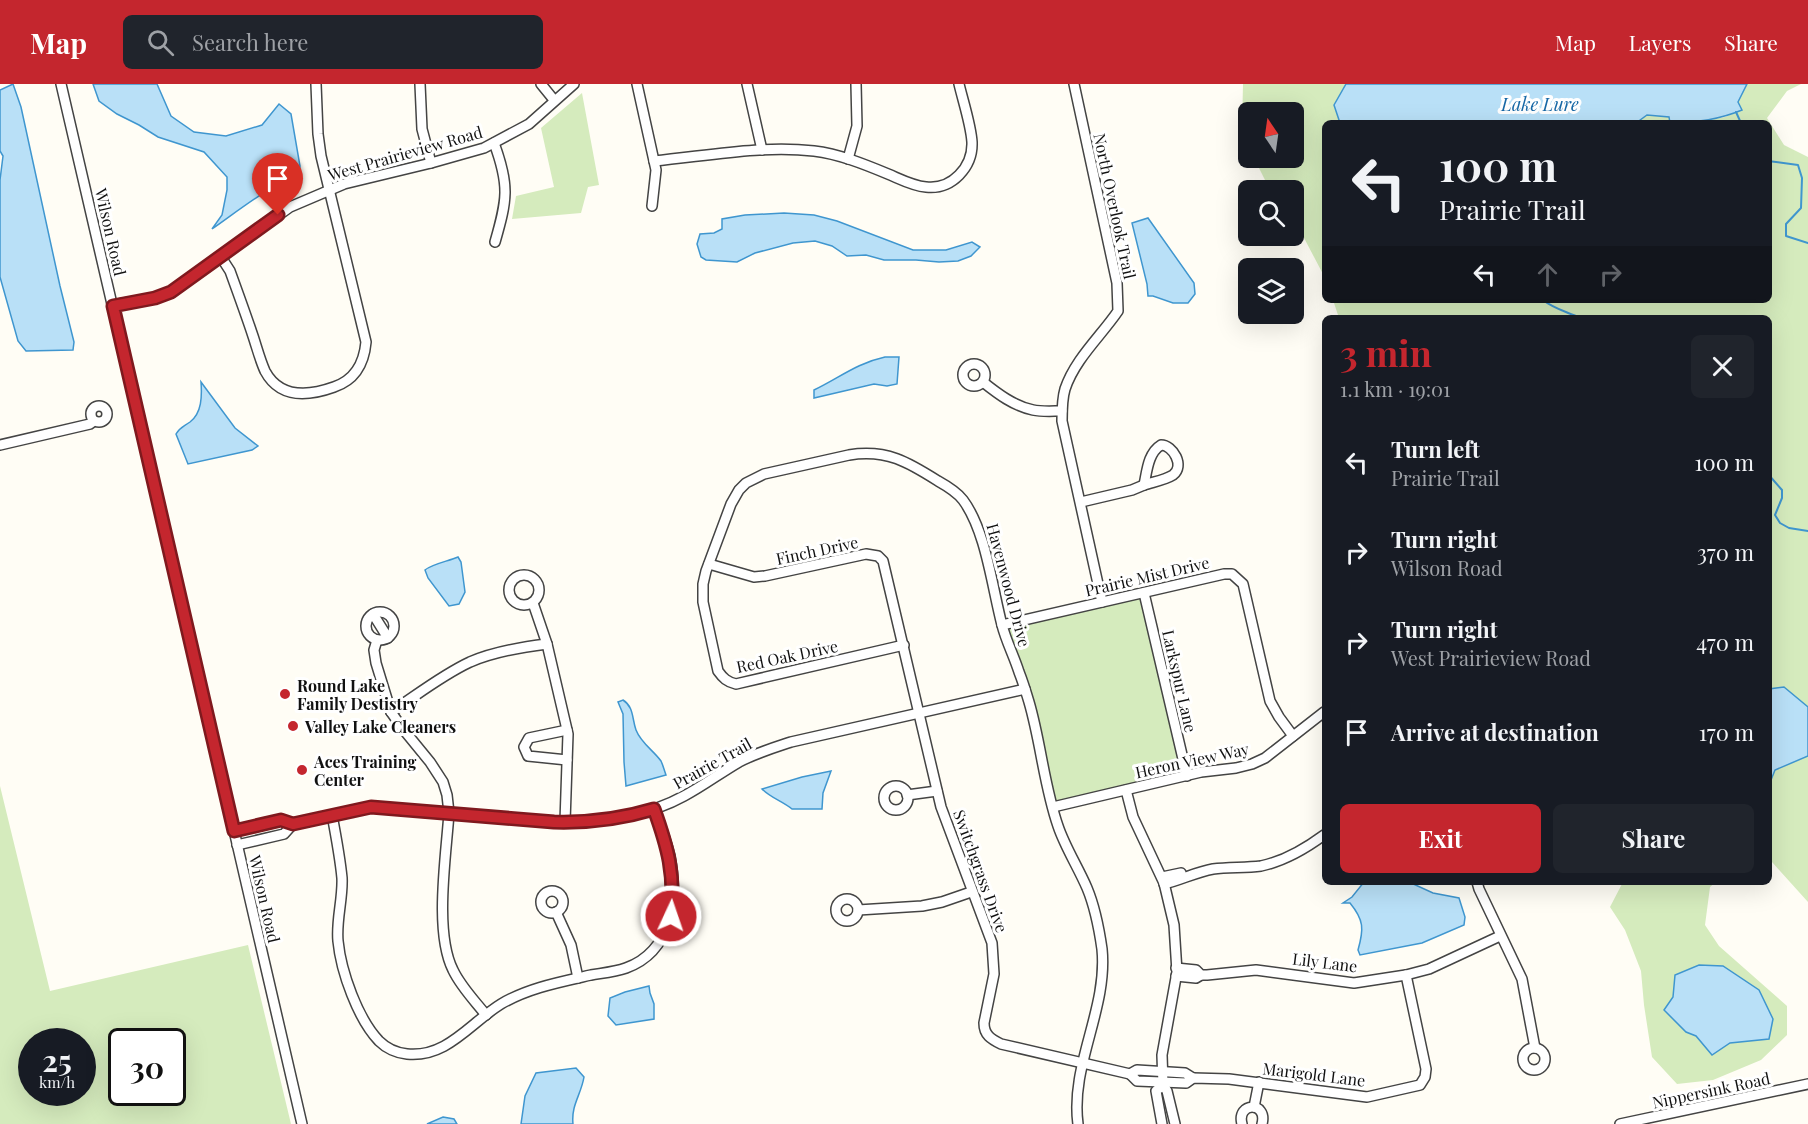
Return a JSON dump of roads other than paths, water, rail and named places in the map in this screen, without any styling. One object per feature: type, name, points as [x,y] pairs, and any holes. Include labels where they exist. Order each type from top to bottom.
[{"type":"street","name":"Wilson Road","points":[[61,84],[302,1124]]},
{"type":"street","points":[[221,257],[230,271],[265,371],[277,386],[296,394],[324,391],[348,380],[361,365],[366,342],[318,134],[316,84]]},
{"type":"street","points":[[420,84],[422,129],[430,163]]},
{"type":"street","points":[[541,84],[554,100]]},
{"type":"street","name":"West Prairieview Road","points":[[113,306],[155,298],[171,292],[290,207],[329,189],[467,154],[494,143],[529,124],[574,84]]},
{"type":"street","points":[[637,84],[656,170],[652,206]]},
{"type":"street","points":[[747,84],[762,150]]},
{"type":"street","points":[[848,159],[857,126],[856,84]]},
{"type":"street","points":[[654,161],[782,148],[816,151],[848,159],[917,186],[939,187],[960,175],[970,158],[972,142],[959,84]]},
{"type":"street","name":"North Overlook Trail","points":[[1074,84],[1117,283],[1118,311],[1078,363],[1065,389],[1062,411],[1062,421],[1102,602]]},
{"type":"street","points":[[494,143],[506,186],[495,242]]},
{"type":"street","points":[[983,382],[1021,407],[1035,411],[1062,411]]},
{"type":"street","points":[[0,445],[90,424],[94,421]]},
{"type":"street","points":[[1081,502],[1132,490],[1174,474],[1178,468],[1177,459],[1166,445],[1154,449],[1144,485]]},
{"type":"street","name":"Havenwood Drive","points":[[709,564],[731,504],[739,490],[754,478],[849,455],[886,454],[913,465],[961,498],[975,518],[1002,625],[1029,703],[1058,827],[1090,898],[1096,916],[1102,951],[1100,990],[1078,1089],[1078,1124]]},
{"type":"street","name":"Finch Drive","points":[[709,564],[754,577],[866,554],[878,556],[886,565],[920,713]]},
{"type":"street","name":"Red Oak Drive","points":[[709,564],[703,584],[703,602],[718,671],[729,682],[736,684],[904,645]]},
{"type":"street","name":"Prairie Mist Drive","points":[[1002,625],[1232,574],[1243,584],[1270,701],[1293,736]]},
{"type":"street","name":"Larkspur Lane","points":[[1144,593],[1187,776]]},
{"type":"street","points":[[533,603],[547,644],[567,730],[565,822]]},
{"type":"street","points":[[379,611],[387,613],[394,619],[394,632],[387,638],[377,640],[370,636],[366,629],[367,620],[379,611]]},
{"type":"street","points":[[373,614],[387,638]]},
{"type":"street","points":[[377,640],[374,650],[376,663],[392,712],[443,782],[447,795],[449,813],[443,935],[452,968],[458,980],[486,1015]]},
{"type":"street","points":[[392,712],[448,674],[471,662],[487,656],[547,644]]},
{"type":"street","name":"Prairie Trail","points":[[234,831],[281,820],[293,824],[371,807],[565,822],[618,819],[654,809],[683,797],[757,753],[791,742],[1024,689]]},
{"type":"street","name":"Switchgrass Drive","points":[[920,713],[947,826],[971,892],[988,930],[994,957],[994,974],[984,1023],[987,1035],[1001,1044],[1130,1074]]},
{"type":"street","name":"Heron View Way","points":[[1053,807],[1187,776],[1252,764],[1265,758],[1322,714]]},
{"type":"street","points":[[567,730],[529,738],[524,747],[528,756],[567,760]]},
{"type":"street","points":[[1126,790],[1133,817],[1163,880],[1174,925],[1176,972],[1162,1055],[1162,1124]]},
{"type":"street","points":[[907,795],[938,791]]},
{"type":"street","points":[[332,815],[342,877],[338,942],[349,988],[357,1007],[380,1041],[390,1049],[418,1055],[429,1053],[451,1043],[498,1006],[525,992],[625,969],[648,956],[665,934],[671,916],[673,893],[668,849],[654,809]]},
{"type":"street","points":[[237,845],[284,834],[293,824]]},
{"type":"street","points":[[1163,880],[1178,873],[1182,876],[1212,869],[1261,866],[1297,854],[1322,836]]},
{"type":"street","points":[[1478,885],[1522,979],[1535,1048]]},
{"type":"street","points":[[858,910],[922,906],[971,892]]},
{"type":"street","points":[[556,912],[571,945],[578,978]]},
{"type":"street","name":"Lily Lane","points":[[1176,972],[1196,970],[1201,975],[1207,975],[1256,970],[1354,983],[1406,975],[1441,964],[1500,936]]},
{"type":"street","name":"Marigold Lane","points":[[1130,1074],[1137,1081],[1162,1087],[1186,1083],[1193,1078],[1260,1082],[1367,1097],[1420,1085],[1425,1077],[1426,1069],[1406,975]]},
{"type":"street","points":[[1130,1074],[1137,1070],[1185,1073],[1193,1078]]},
{"type":"street","points":[[1254,1107],[1260,1082]]},
{"type":"street","name":"Nippersink Road","points":[[1620,1124],[1808,1084]]},
{"type":"street","points":[[1162,1087],[1174,1124]]},
{"type":"street","points":[[1242,1124],[1241,1118],[1246,1108],[1254,1107],[1263,1113],[1262,1124]]},
{"type":"water","points":[[13,84],[21,107],[74,342],[73,350],[26,351],[18,341],[0,277],[0,180],[3,156],[0,151],[0,90]]},
{"type":"water","points":[[93,84],[157,84],[171,116],[194,132],[226,136],[262,125],[279,104],[291,114],[300,166],[299,176],[278,184],[212,229],[222,215],[227,177],[204,152],[158,137],[117,114],[99,101]]},
{"type":"water","name":"Lake Lure","points":[[1346,84],[1747,84],[1738,102],[1742,110],[1710,120],[1670,120],[1669,117],[1647,115],[1640,120],[1339,120],[1334,105]]},
{"type":"water","points":[[784,213],[814,215],[837,221],[913,250],[946,250],[972,242],[980,247],[971,256],[958,261],[939,262],[884,260],[866,255],[847,256],[832,246],[815,241],[793,243],[755,253],[737,262],[706,260],[701,257],[697,244],[700,234],[714,233],[722,229],[722,219]]},
{"type":"water","points":[[1148,218],[1194,283],[1195,294],[1188,303],[1173,303],[1148,296],[1132,223]]},
{"type":"water","points":[[885,357],[899,357],[897,384],[887,386],[874,384],[814,398],[814,390],[857,367]]},
{"type":"water","points":[[201,382],[235,428],[258,446],[252,450],[188,464],[176,434],[197,414],[201,398]]},
{"type":"water","points":[[458,557],[461,562],[465,592],[459,604],[449,606],[428,578],[425,570]]},
{"type":"water","points":[[1784,687],[1808,707],[1808,756],[1775,770],[1772,778],[1772,689]]},
{"type":"water","points":[[623,700],[631,710],[638,735],[661,761],[666,775],[626,786],[623,714],[618,702]]},
{"type":"water","points":[[831,771],[823,793],[822,809],[792,809],[762,789],[802,777]]},
{"type":"water","points":[[1362,885],[1416,885],[1433,893],[1459,898],[1465,917],[1464,925],[1422,943],[1360,955],[1358,950],[1362,925],[1350,903],[1343,903],[1352,897]]},
{"type":"water","points":[[1699,965],[1723,966],[1759,990],[1773,1019],[1769,1039],[1730,1043],[1712,1055],[1696,1036],[1686,1032],[1664,1010],[1673,997],[1675,975]]},
{"type":"water","points":[[649,986],[654,1004],[654,1019],[616,1025],[608,1016],[610,998]]},
{"type":"water","points":[[576,1068],[584,1077],[573,1111],[573,1124],[521,1124],[525,1096],[536,1073]]},
{"type":"water","points":[[443,1117],[454,1119],[457,1124],[427,1124]]},
{"type":"waterway","points":[[1736,112],[1740,120]]},
{"type":"waterway","points":[[1772,162],[1798,165],[1802,178],[1801,208],[1786,224],[1786,236],[1808,243]]},
{"type":"waterway","points":[[1547,303],[1573,315]]},
{"type":"waterway","points":[[1772,479],[1782,490],[1782,498],[1775,515],[1780,523],[1789,528],[1808,531]]},
{"type":"place","name":"Round Lake Family Destistry","points":[[285,694]]},
{"type":"place","name":"Valley Lake Cleaners","points":[[293,726]]},
{"type":"place","name":"Aces Training Center","points":[[302,770]]}]
